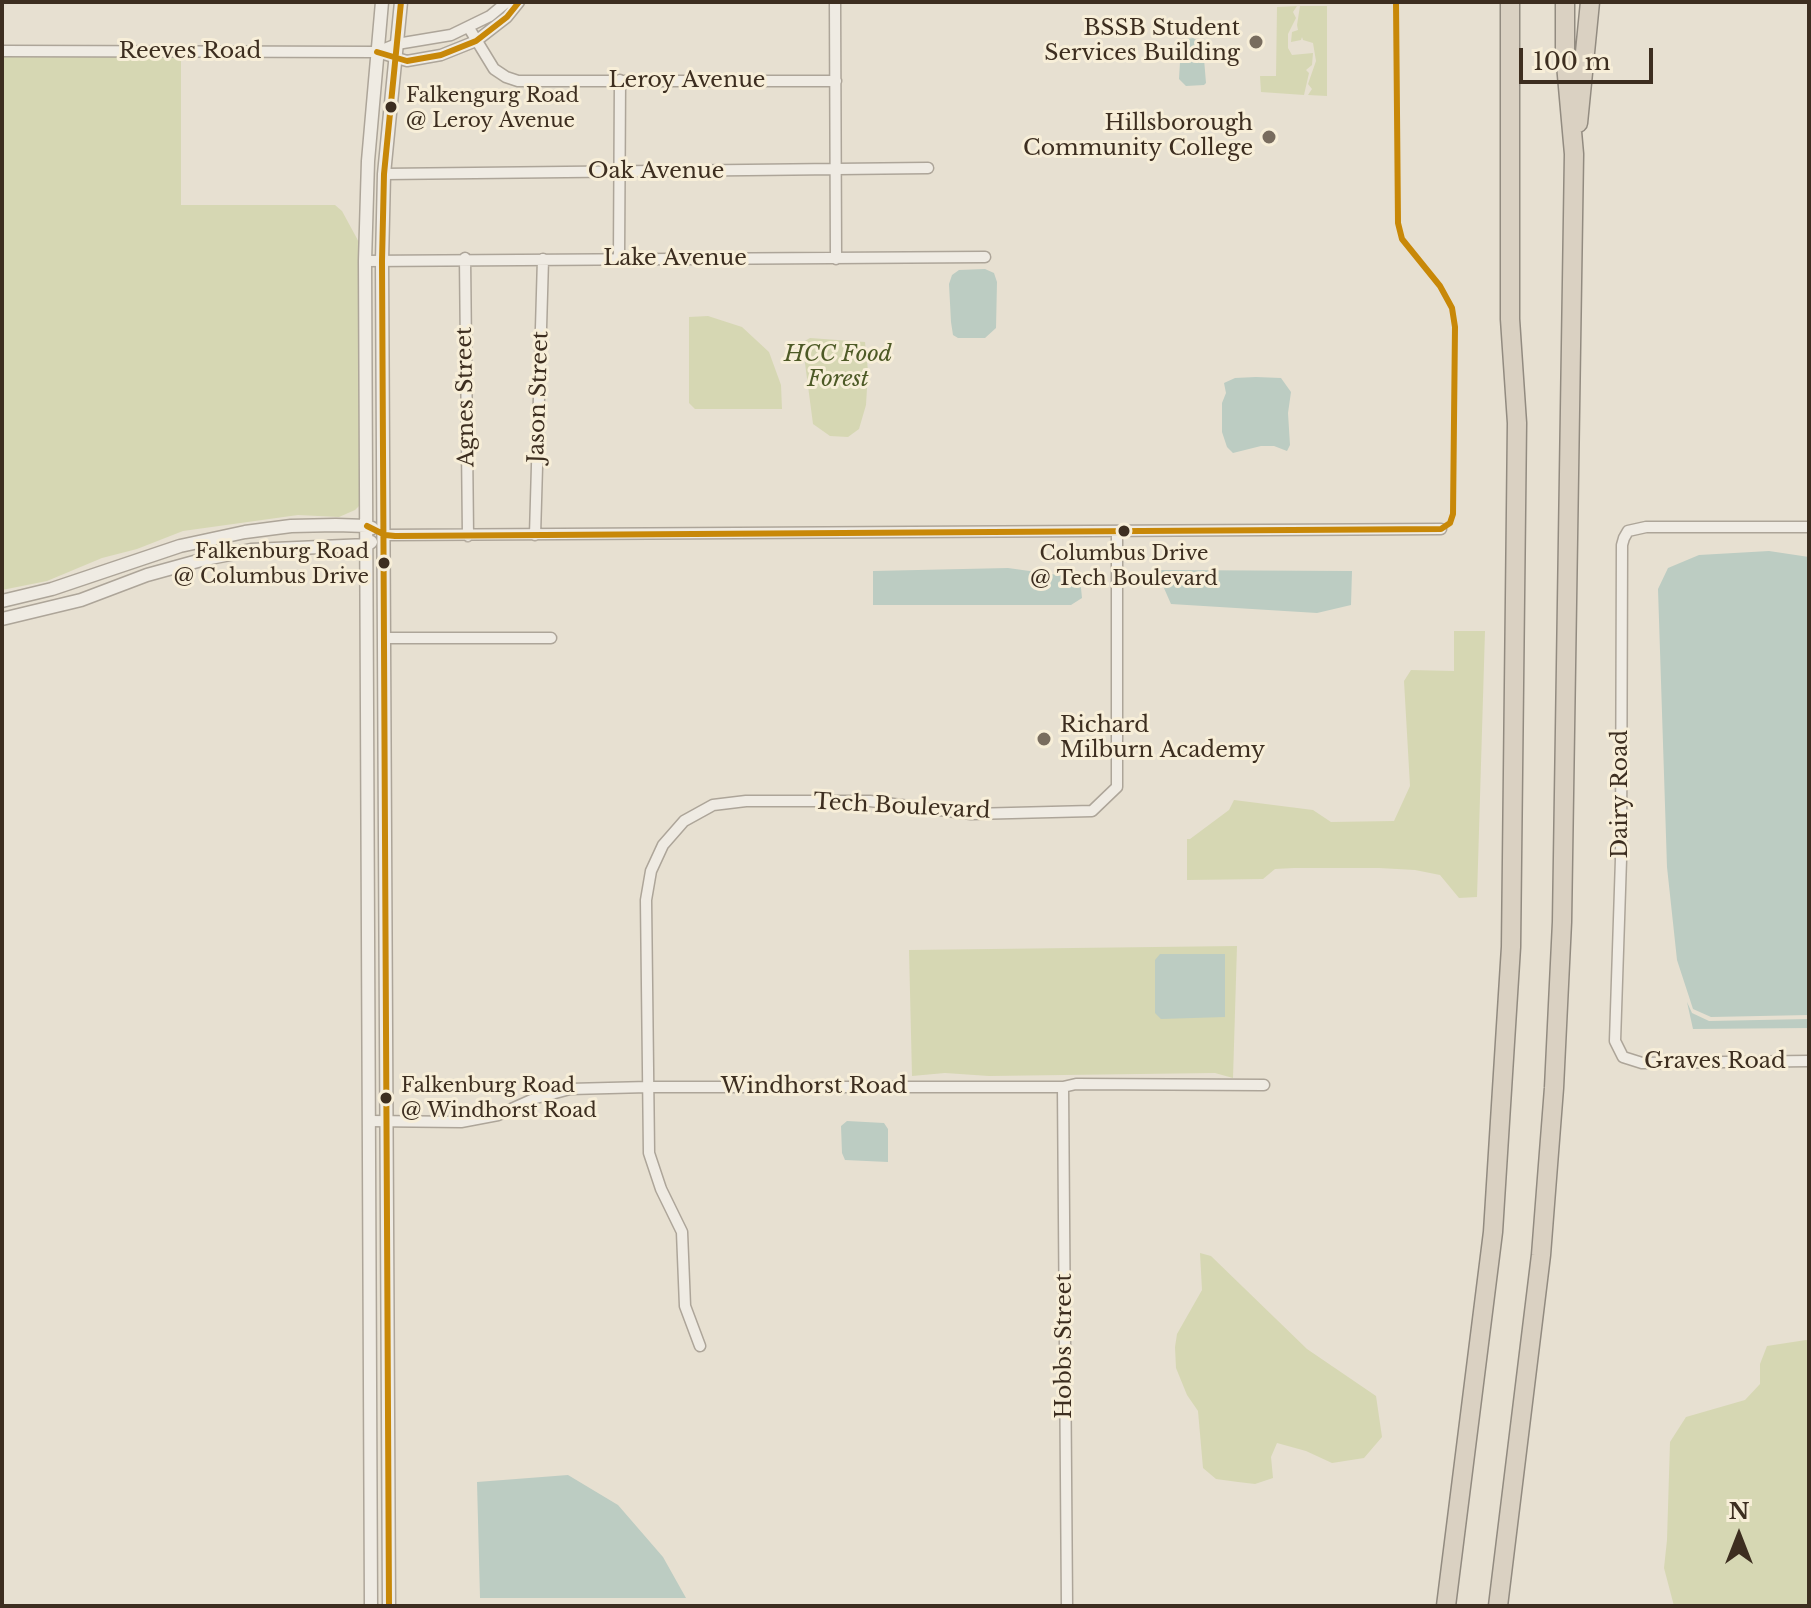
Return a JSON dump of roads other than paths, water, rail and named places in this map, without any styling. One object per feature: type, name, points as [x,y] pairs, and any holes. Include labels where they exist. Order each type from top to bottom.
[{"type":"highway","points":[[1446,1606],[1493,1232],[1511,947],[1517,423],[1510,319],[1510,2]]},
{"type":"highway","points":[[1565,2],[1565,53],[1574,154]]},
{"type":"highway","points":[[1498,1606],[1541,1255],[1559,1005],[1574,154],[1590,2]]},
{"type":"street","points":[[371,1606],[365,261],[368,161],[382,2]]},
{"type":"street","points":[[389,1606],[382,261],[384,174],[401,2]]},
{"type":"street","points":[[377,52],[397,44],[435,40],[469,28],[507,2]]},
{"type":"street","points":[[377,52],[407,61],[432,57],[476,41],[507,17],[519,2]]},
{"type":"street","points":[[835,2],[836,259]]},
{"type":"street","name":"Leroy Avenue","points":[[469,28],[494,69],[518,81],[836,81]]},
{"type":"street","name":"Reeves Road","points":[[2,51],[377,52]]},
{"type":"street","points":[[619,258],[620,80]]},
{"type":"street","name":"Oak Avenue","points":[[384,174],[928,168]]},
{"type":"street","name":"Lake Avenue","points":[[365,261],[985,257]]},
{"type":"street","name":"Agnes Street","points":[[465,258],[468,536]]},
{"type":"street","name":"Jason Street","points":[[535,535],[543,259]]},
{"type":"street","points":[[2,601],[52,589],[180,546],[291,526],[367,526],[385,535],[468,536],[1441,529]]},
{"type":"street","name":"Dairy Road","points":[[1623,1057],[1615,1041],[1621,859],[1622,545],[1628,531],[1646,527],[1809,527]]},
{"type":"street","name":"Tech Boulevard","points":[[700,1346],[685,1306],[682,1232],[661,1189],[649,1153],[646,900],[651,871],[663,845],[684,821],[713,805],[746,801],[870,801],[971,814],[1092,811],[1117,787],[1117,532]]},
{"type":"street","points":[[2,619],[81,600],[147,575],[251,550],[367,545],[385,535]]},
{"type":"street","points":[[75,581],[81,600]]},
{"type":"street","points":[[385,638],[551,638]]},
{"type":"street","name":"Graves Road","points":[[1623,1057],[1642,1063],[1809,1061]]},
{"type":"street","name":"Windhorst Road","points":[[369,1121],[461,1122],[498,1115],[536,1098],[570,1089],[1264,1085]]},
{"type":"street","name":"Hobbs Street","points":[[1063,1087],[1067,1606]]},
{"type":"street","points":[[371,1440],[388,1440]]},
{"type":"place","name":"BSSB Student Services Building","points":[[1256,42]]},
{"type":"place","name":"Falkengurg Road @ Leroy Avenue","points":[[391,107]]},
{"type":"place","name":"Hillsborough Community College","points":[[1269,137]]},
{"type":"place","name":"Columbus Drive @ Tech Boulevard","points":[[1124,531]]},
{"type":"place","name":"Falkenburg Road @ Columbus Drive","points":[[384,563]]},
{"type":"place","name":"Richard Milburn Academy","points":[[1044,739]]},
{"type":"place","name":"Falkenburg Road @ Windhorst Road","points":[[386,1098]]},
{"type":"park label","name":"HCC Food Forest","points":[[838,368]]}]
